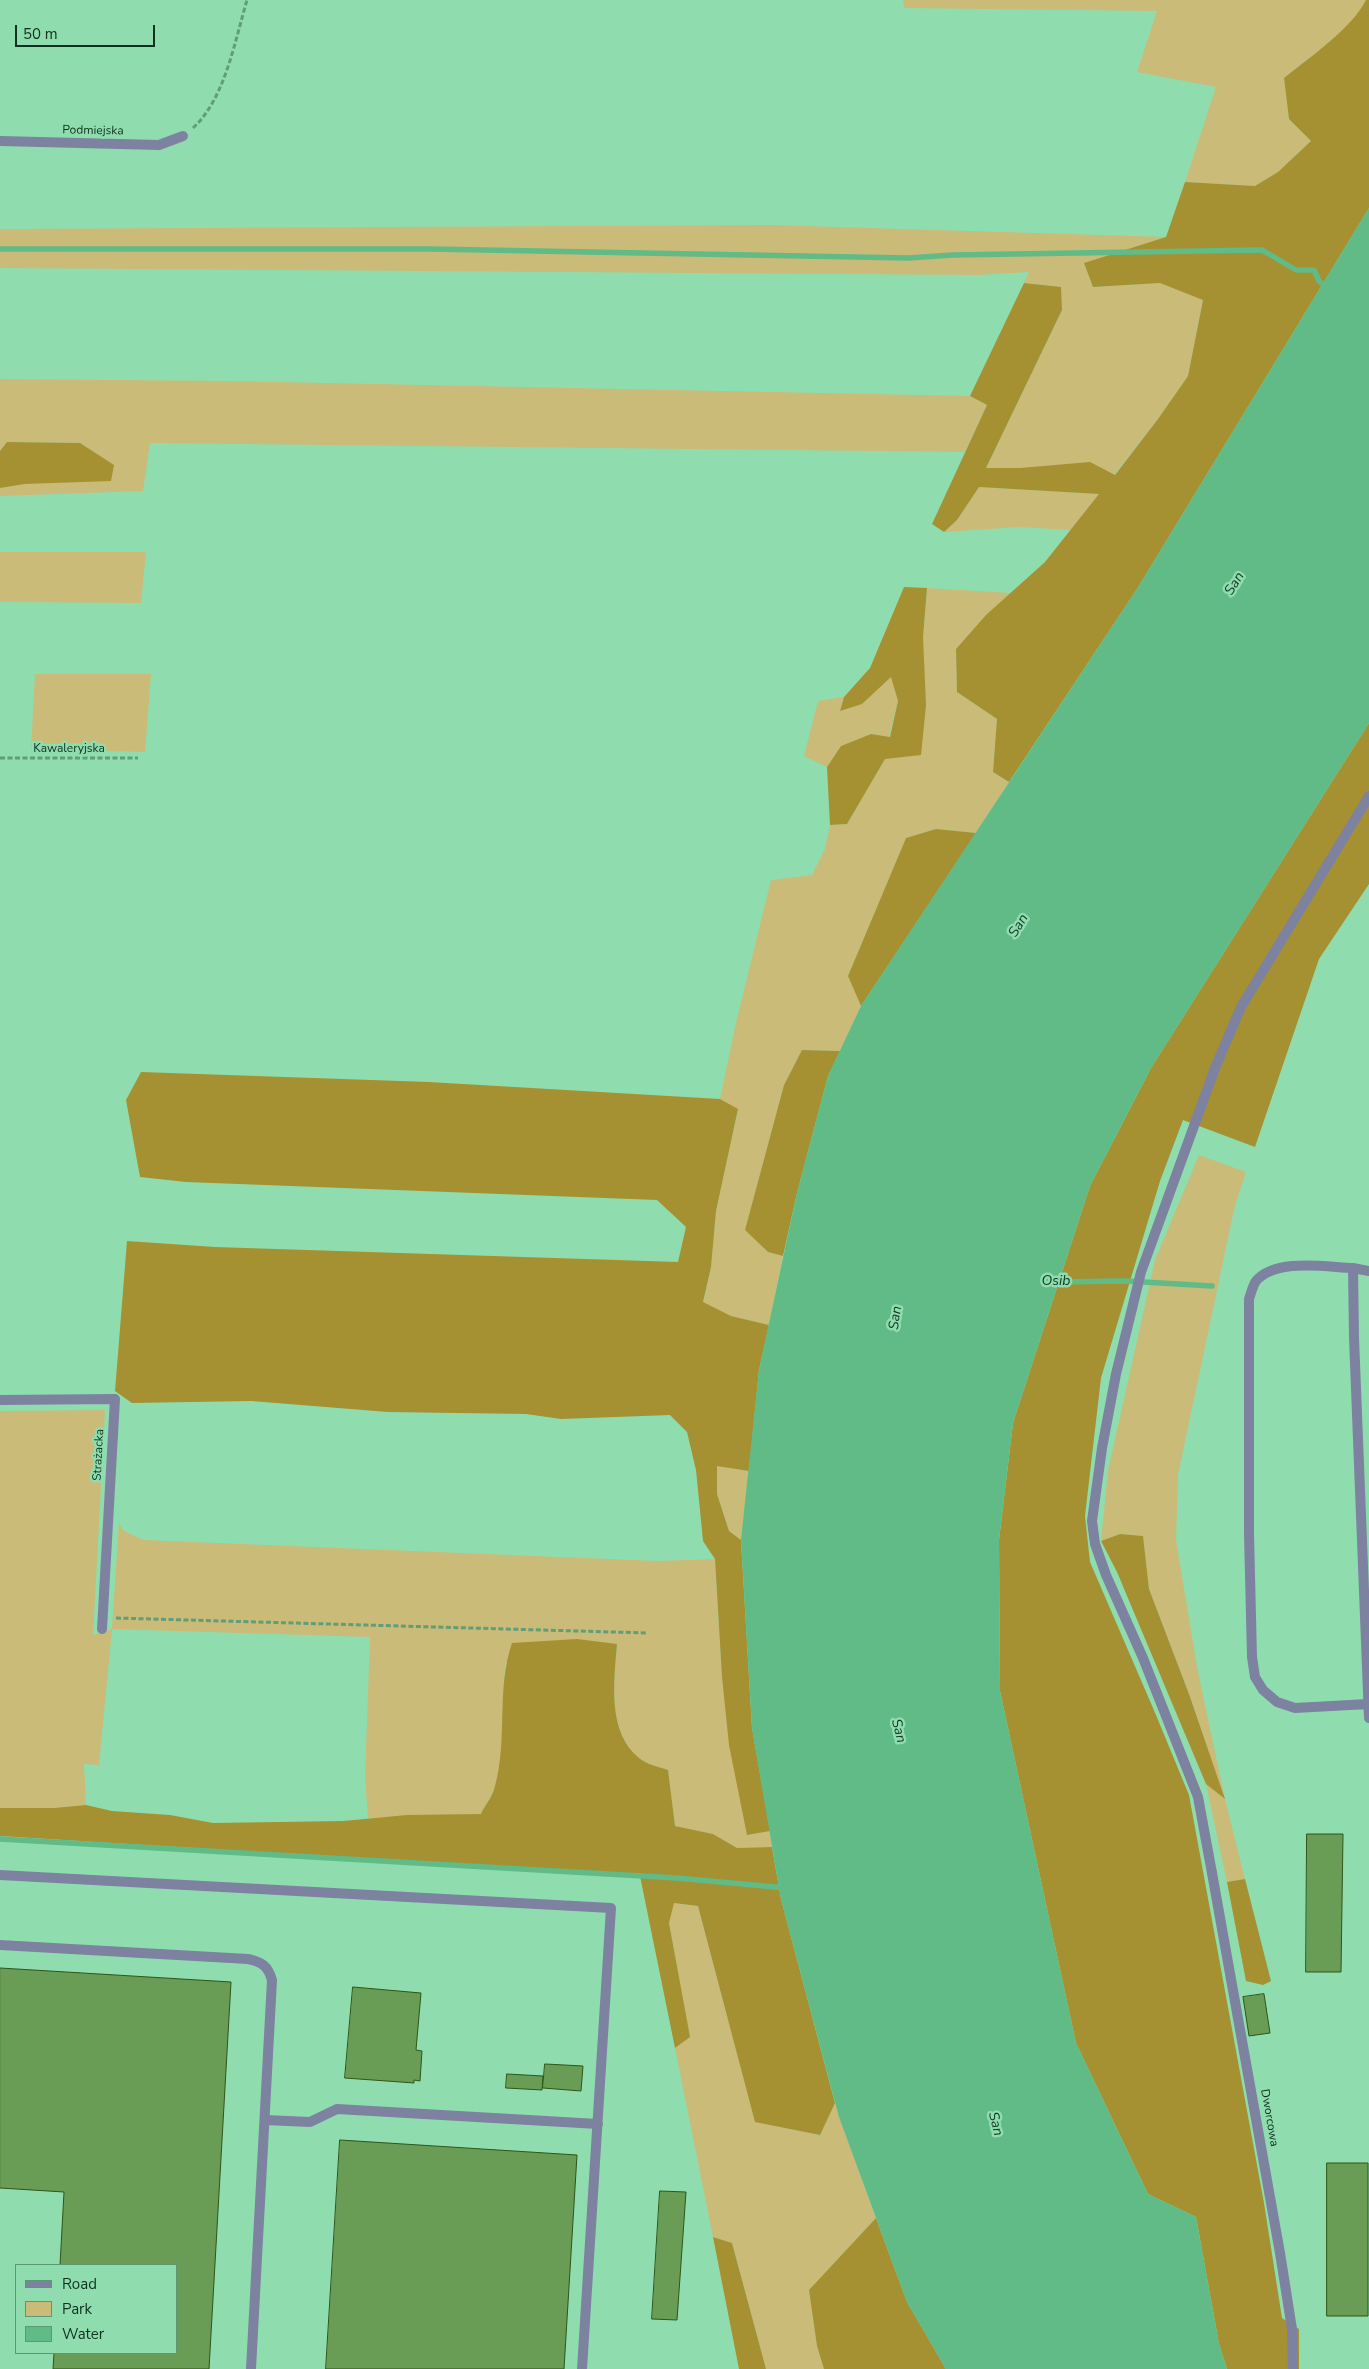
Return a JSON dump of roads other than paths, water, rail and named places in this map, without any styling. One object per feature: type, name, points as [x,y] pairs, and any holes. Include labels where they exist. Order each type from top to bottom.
[{"type":"street","name":"Podmiejska","points":[[0,141],[158,145],[183,136]]},
{"type":"street","name":"Dworcowa","points":[[1293,2369],[1292,2329],[1280,2252],[1198,1797],[1143,1658],[1106,1575],[1095,1544],[1092,1520],[1102,1448],[1141,1272],[1216,1068],[1241,1007],[1369,796]]},
{"type":"street","points":[[1368,1704],[1295,1708],[1277,1702],[1263,1690],[1255,1677],[1252,1657],[1249,1534],[1249,1298],[1255,1282],[1267,1272],[1285,1266],[1353,1268],[1369,1271]]},
{"type":"street","points":[[1353,1268],[1369,1718]]},
{"type":"street","name":"Strażacka","points":[[0,1400],[115,1398],[102,1629]]},
{"type":"street","points":[[0,1874],[611,1908],[582,2369]]},
{"type":"street","points":[[0,1946],[238,1958],[260,1962],[269,1969],[272,1980],[251,2369]]},
{"type":"street","points":[[265,2120],[310,2122],[337,2109],[598,2124]]},
{"type":"water","name":"San","points":[[1369,208],[1369,723],[1151,1068],[1090,1186],[1013,1423],[999,1540],[1000,1691],[1076,2043],[1148,2194],[1196,2217],[1219,2344],[1227,2369],[946,2369],[907,2302],[839,2117],[781,1899],[752,1728],[741,1540],[759,1370],[797,1193],[828,1076],[861,1006],[1137,589]]},
{"type":"waterway","points":[[0,249],[430,249],[908,258],[953,255],[1262,250],[1296,270],[1314,270],[1319,281],[1328,289]]},
{"type":"waterway","name":"Osib","points":[[1052,1282],[1126,1281],[1212,1286]]},
{"type":"waterway","points":[[0,1839],[677,1878],[786,1888]]}]
